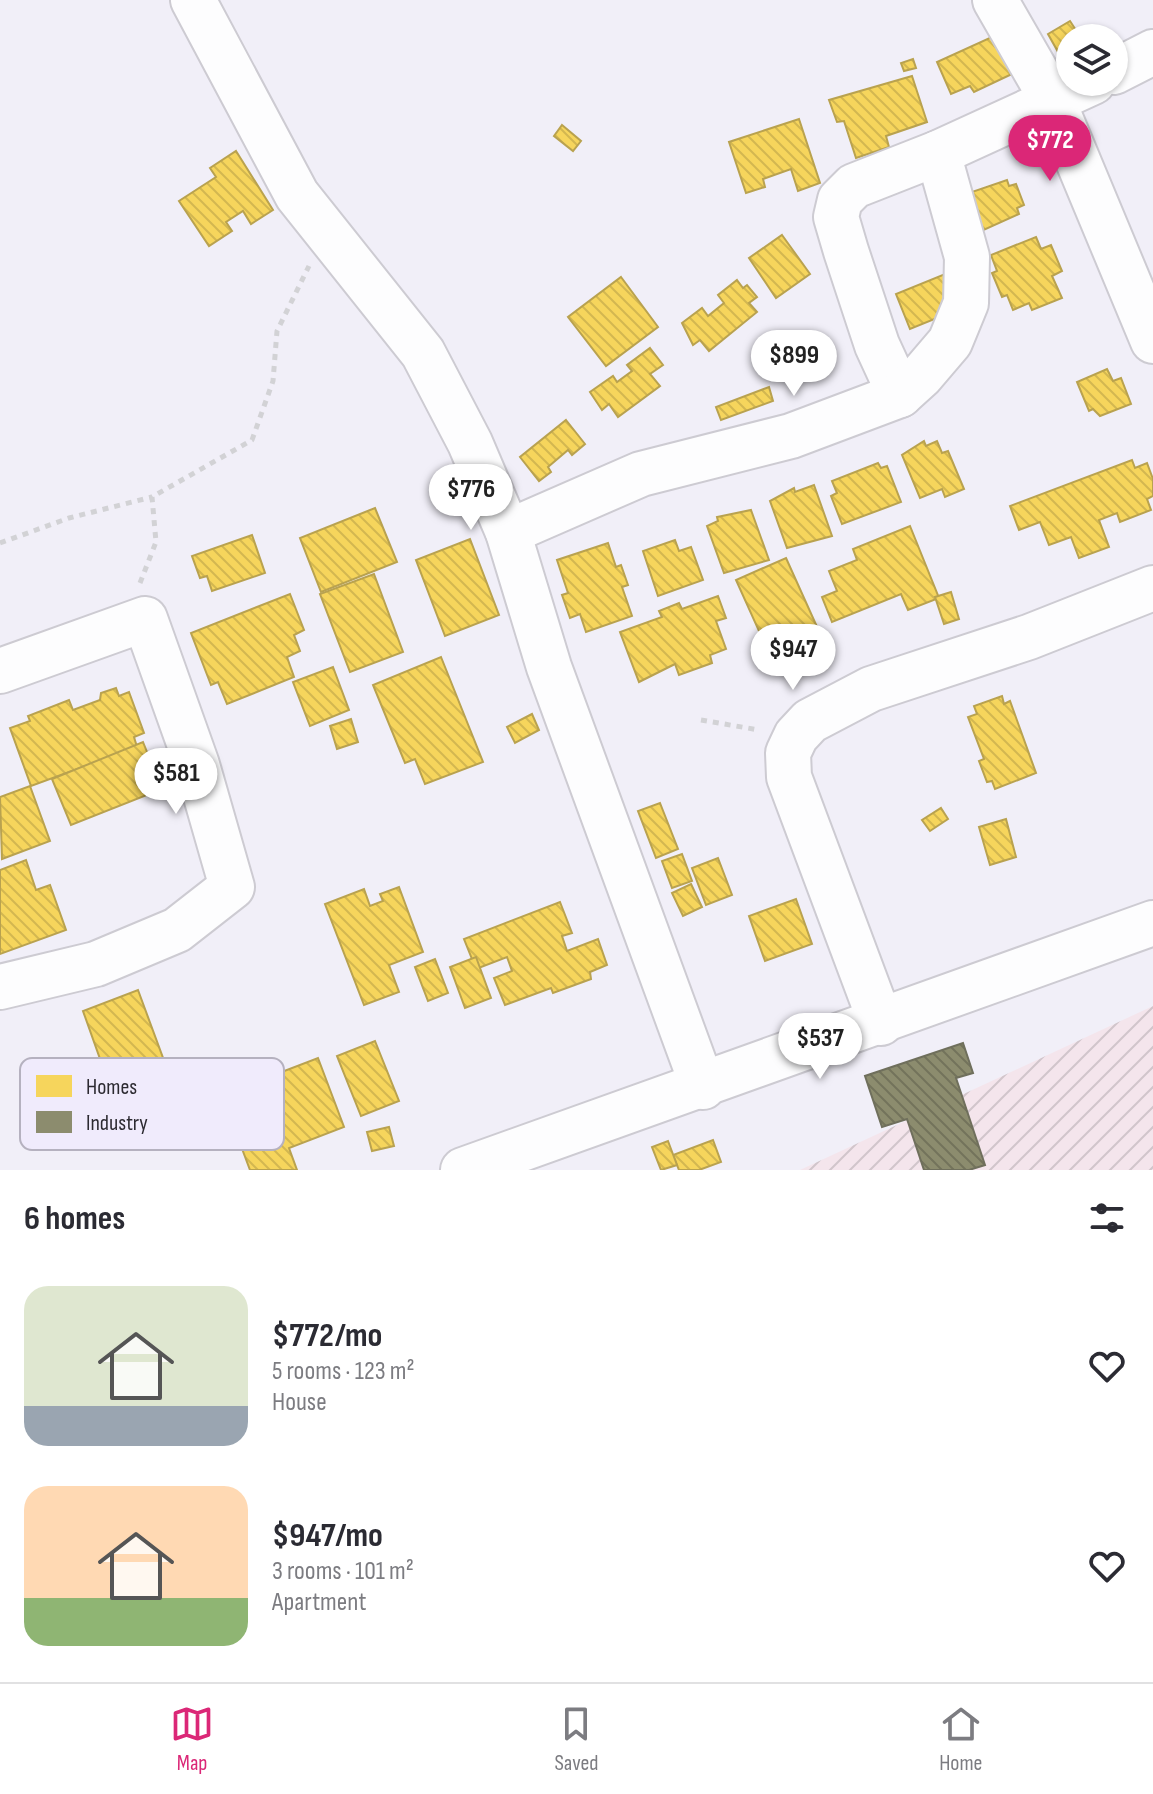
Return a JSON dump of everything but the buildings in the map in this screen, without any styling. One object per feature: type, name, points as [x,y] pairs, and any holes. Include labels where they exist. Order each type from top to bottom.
[{"type":"street","points":[[193,0],[260,131],[297,195],[423,353],[470,443],[508,532],[549,667],[703,1087]]},
{"type":"street","points":[[995,0],[1053,101],[1153,341]]},
{"type":"street","points":[[1128,65],[1153,52]]},
{"type":"street","points":[[900,395],[877,345],[836,217],[840,200],[854,186],[938,153],[1064,96]]},
{"type":"street","points":[[508,532],[641,474],[791,436],[900,395],[950,342],[966,303],[967,257],[938,153]]},
{"type":"street","points":[[881,1023],[796,804],[789,777],[788,753],[796,736],[810,721],[871,689],[1029,637],[1153,588]]},
{"type":"street","points":[[0,671],[145,619],[197,765],[232,887],[177,930],[164,936],[96,964],[0,987]]},
{"type":"street","points":[[463,1170],[703,1087],[1153,923]]},
{"type":"path","points":[[0,543],[69,518],[152,497],[252,440],[273,381],[277,331],[305,277],[323,227]]},
{"type":"path","points":[[145,619],[139,580],[156,542],[152,497]]},
{"type":"path","points":[[701,720],[796,736]]},
{"type":"shaded area","points":[[1153,1006],[1153,1170],[800,1170]]}]
